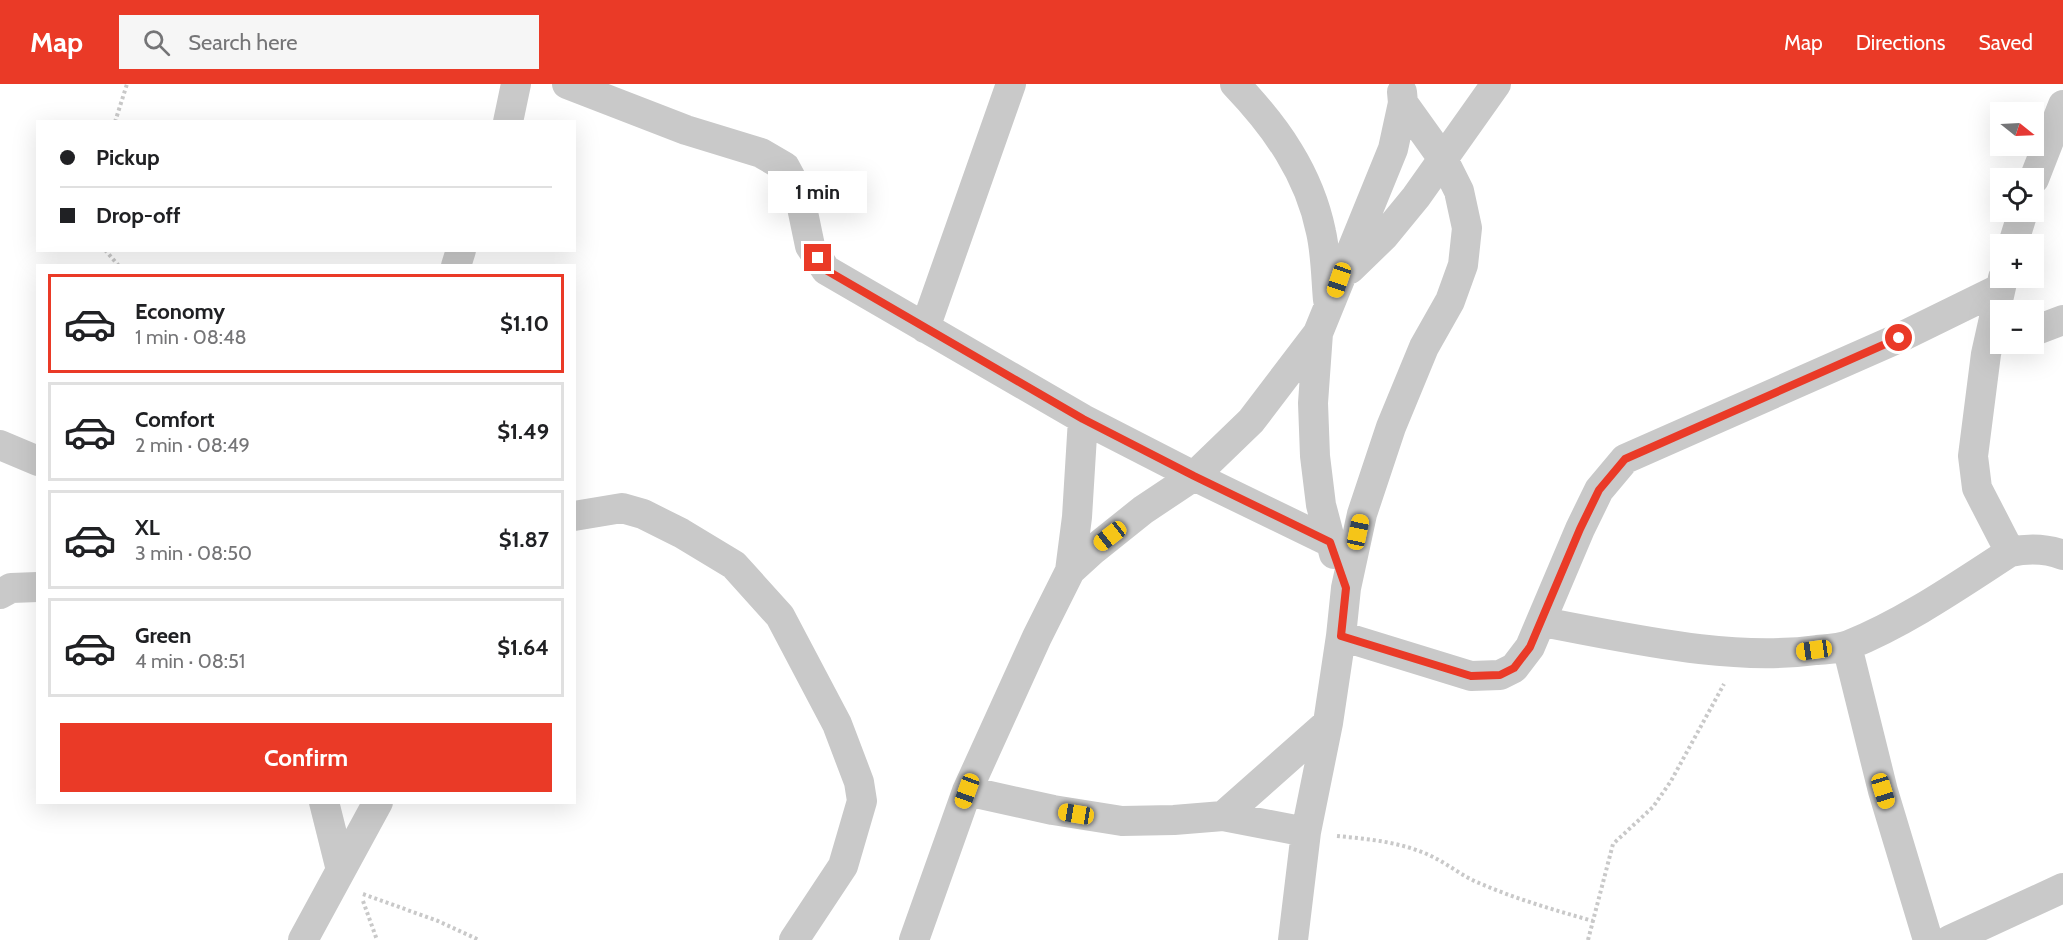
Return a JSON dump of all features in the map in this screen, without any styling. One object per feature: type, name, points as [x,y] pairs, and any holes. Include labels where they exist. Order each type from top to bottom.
[{"type":"street","points":[[508,120],[516,84]]},
{"type":"street","points":[[567,84],[686,130],[761,153],[785,167],[799,194],[810,246],[826,270],[1083,419],[1330,542]]},
{"type":"street","points":[[925,328],[1011,84]]},
{"type":"street","points":[[1235,84],[1259,109],[1290,151],[1311,192],[1322,233],[1324,321],[1313,403],[1315,456],[1321,505],[1330,542],[1346,588]]},
{"type":"street","points":[[1339,280],[1384,236],[1416,197],[1497,84]]},
{"type":"street","points":[[1293,940],[1306,832],[1328,723],[1346,588],[1362,514],[1391,427],[1424,347],[1450,302],[1463,265],[1467,228],[1459,191],[1443,159],[1402,93]]},
{"type":"street","points":[[1070,570],[1143,510],[1194,476],[1251,420],[1324,321],[1339,280],[1379,189],[1393,149],[1402,93]]},
{"type":"street","points":[[2039,168],[2062,115]]},
{"type":"street","points":[[1341,636],[1471,676],[1500,675],[1514,668],[1530,647],[1599,490],[1625,459],[1899,338],[1992,288]]},
{"type":"street","points":[[2044,327],[2063,320]]},
{"type":"street","points":[[1995,354],[1973,456],[1977,488],[2010,552]]},
{"type":"street","points":[[914,940],[967,791],[1070,570],[1077,517],[1083,419]]},
{"type":"street","points":[[0,445],[36,460]]},
{"type":"street","points":[[576,516],[621,508],[643,514],[681,533],[734,565],[780,616],[837,724],[859,782],[862,801],[843,866],[794,940]]},
{"type":"street","points":[[1542,621],[1625,637],[1740,654],[1797,653],[1847,646],[1909,615],[2010,552],[2027,549],[2051,550],[2063,555]]},
{"type":"street","points":[[0,594],[11,588],[36,587]]},
{"type":"street","points":[[1847,646],[1883,791],[1929,940]]},
{"type":"street","points":[[1223,816],[1328,723]]},
{"type":"street","points":[[967,791],[1053,810],[1122,821],[1223,816],[1306,832]]},
{"type":"street","points":[[325,804],[350,881]]},
{"type":"street","points":[[303,940],[350,881],[377,804]]},
{"type":"street","points":[[1950,940],[2063,888]]},
{"type":"path","points":[[116,120],[127,84]]},
{"type":"path","points":[[107,252],[117,264]]},
{"type":"path","points":[[1588,940],[1613,844],[1653,807],[1671,781],[1740,654]]},
{"type":"path","points":[[1306,832],[1376,840],[1408,848],[1430,855],[1476,882],[1521,901],[1593,921]]},
{"type":"path","points":[[350,881],[479,940]]},
{"type":"route","points":[[818,258],[826,270],[1083,419],[1330,542],[1346,588],[1341,636],[1471,676],[1500,675],[1514,668],[1530,647],[1599,490],[1625,459],[1899,338]]}]
